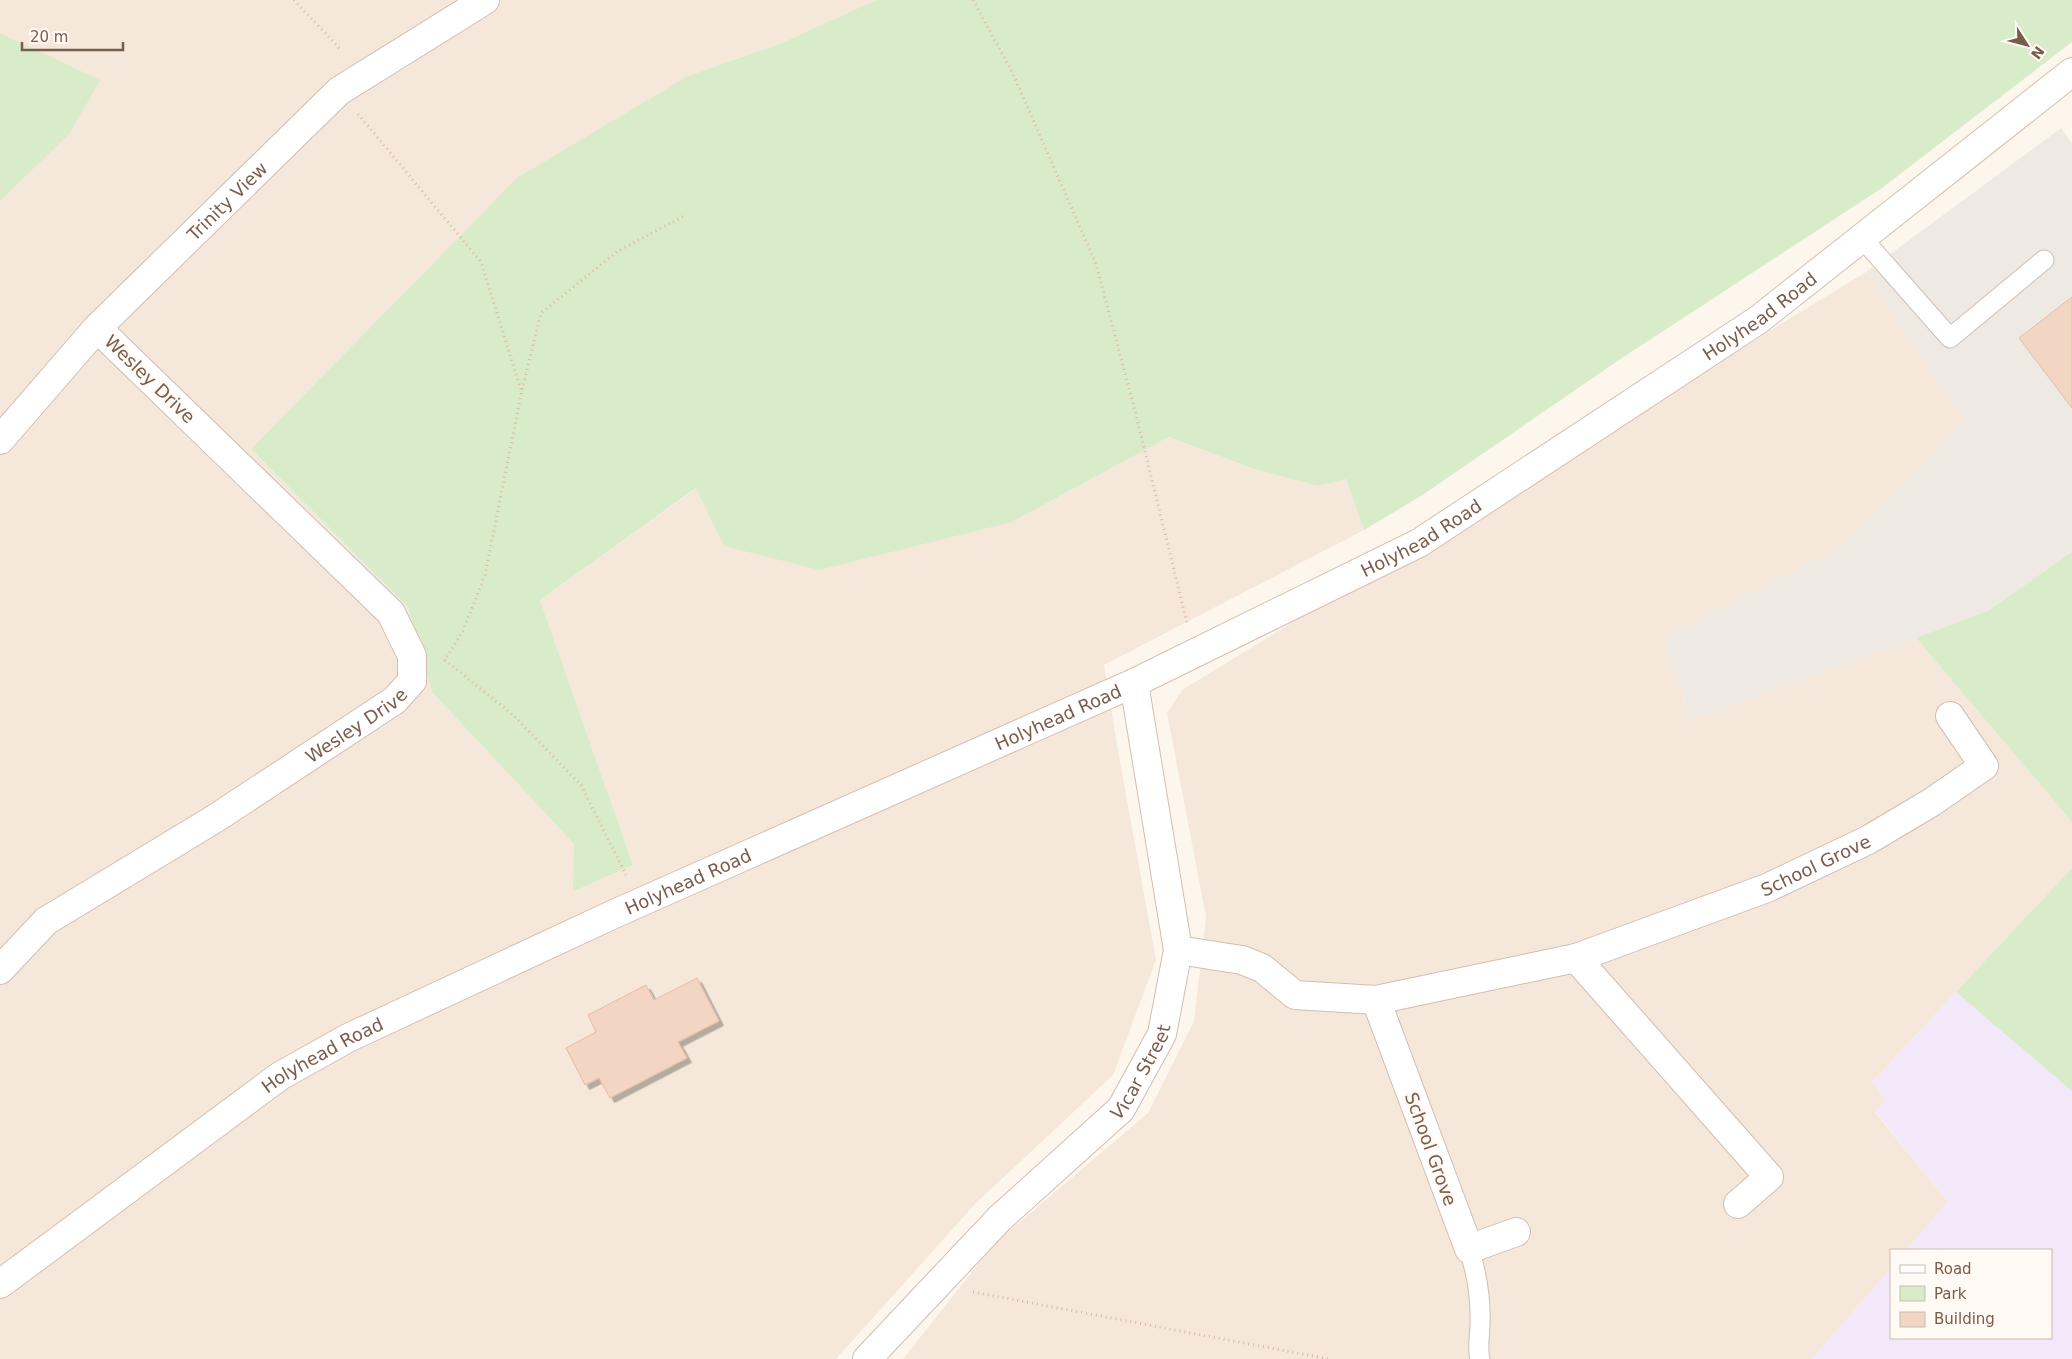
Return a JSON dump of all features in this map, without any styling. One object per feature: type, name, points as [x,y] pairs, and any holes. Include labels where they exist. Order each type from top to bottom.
[{"type":"street","name":"Trinity View","points":[[0,440],[97,328],[339,91],[485,0]]},
{"type":"street","name":"Holyhead Road","points":[[0,1284],[280,1076],[348,1038],[640,903],[1134,683],[1419,544],[1758,320],[2072,72]]},
{"type":"street","name":"Wesley Drive","points":[[0,970],[46,921],[216,818],[396,700],[412,681],[412,656],[391,613],[97,328]]},
{"type":"street","name":"Vicar Street","points":[[867,1359],[999,1219],[1121,1109],[1162,1034],[1178,950],[1134,683]]},
{"type":"street","name":"School Grove","points":[[1178,950],[1242,960],[1262,968],[1295,995],[1376,1000],[1576,958],[1767,888],[1868,840],[1932,802],[1984,766],[1950,716]]},
{"type":"street","points":[[1576,958],[1769,1177],[1738,1204]]},
{"type":"street","name":"School Grove","points":[[1376,1000],[1469,1250]]},
{"type":"street","points":[[1469,1250],[1516,1232]]},
{"type":"lane","points":[[1862,238],[1950,338],[2044,260]]},
{"type":"lane","points":[[1469,1250],[1477,1274],[1480,1323],[1478,1351],[1480,1359]]},
{"type":"path","points":[[294,0],[365,75]]},
{"type":"path","points":[[973,0],[1013,74],[1096,264],[1136,411],[1194,653]]},
{"type":"path","points":[[339,91],[481,262],[522,390]]},
{"type":"path","points":[[412,681],[445,660],[462,631],[485,575],[522,390],[541,313],[618,251],[684,216]]},
{"type":"path","points":[[445,660],[513,715],[581,785],[640,903]]},
{"type":"path","points":[[935,1286],[1329,1359]]},
{"type":"shaded area","points":[[0,0],[876,0],[779,44],[688,76],[251,449],[408,607],[432,692],[574,844],[574,892],[633,865],[540,600],[697,488],[1012,522],[1169,437],[1254,469],[1318,486],[1346,479],[1364,530],[1104,665],[1156,960],[1113,1075],[976,1203],[836,1359],[0,1359]]},
{"type":"shaded area","points":[[2061,128],[2072,143],[2072,552],[1988,612],[1691,720],[1663,637],[1844,545],[1964,420],[1866,272]]},
{"type":"shaded area","points":[[1866,272],[1965,420],[1844,545],[1663,637],[1691,720],[1916,638],[2072,822],[2072,868],[1872,1082],[1886,1100],[1875,1112],[1948,1202],[1907,1249],[1890,1249],[1890,1269],[1812,1359],[903,1359],[995,1243],[1148,1113],[1194,1021],[1206,917],[1167,713],[1182,690]]},
{"type":"shaded area","points":[[2072,868],[2072,1359],[1812,1359],[1890,1269],[1890,1339],[2052,1339],[2052,1249],[1907,1249],[1948,1202],[1875,1111],[1886,1100],[1872,1082]]},
{"type":"green space","points":[[876,0],[2072,0],[2072,42],[1882,188],[1622,358],[1421,496],[1364,530],[1346,479],[1318,486],[1254,469],[1169,437],[1012,522],[819,570],[724,546],[696,488],[540,600],[633,865],[573,892],[574,844],[432,692],[408,607],[251,449],[517,178],[688,76],[779,44]]},
{"type":"green space","points":[[0,33],[100,80],[70,133],[0,201]]},
{"type":"green space","points":[[2072,552],[2072,822],[1916,638],[1988,611]]},
{"type":"green space","points":[[2072,868],[2072,1091],[1956,992]]},
{"type":"building","points":[[2072,297],[2072,408],[2019,338]]},
{"type":"building","points":[[697,978],[719,1021],[678,1042],[687,1058],[610,1098],[599,1078],[585,1085],[566,1048],[596,1032],[588,1015],[646,985],[654,1000]]}]
